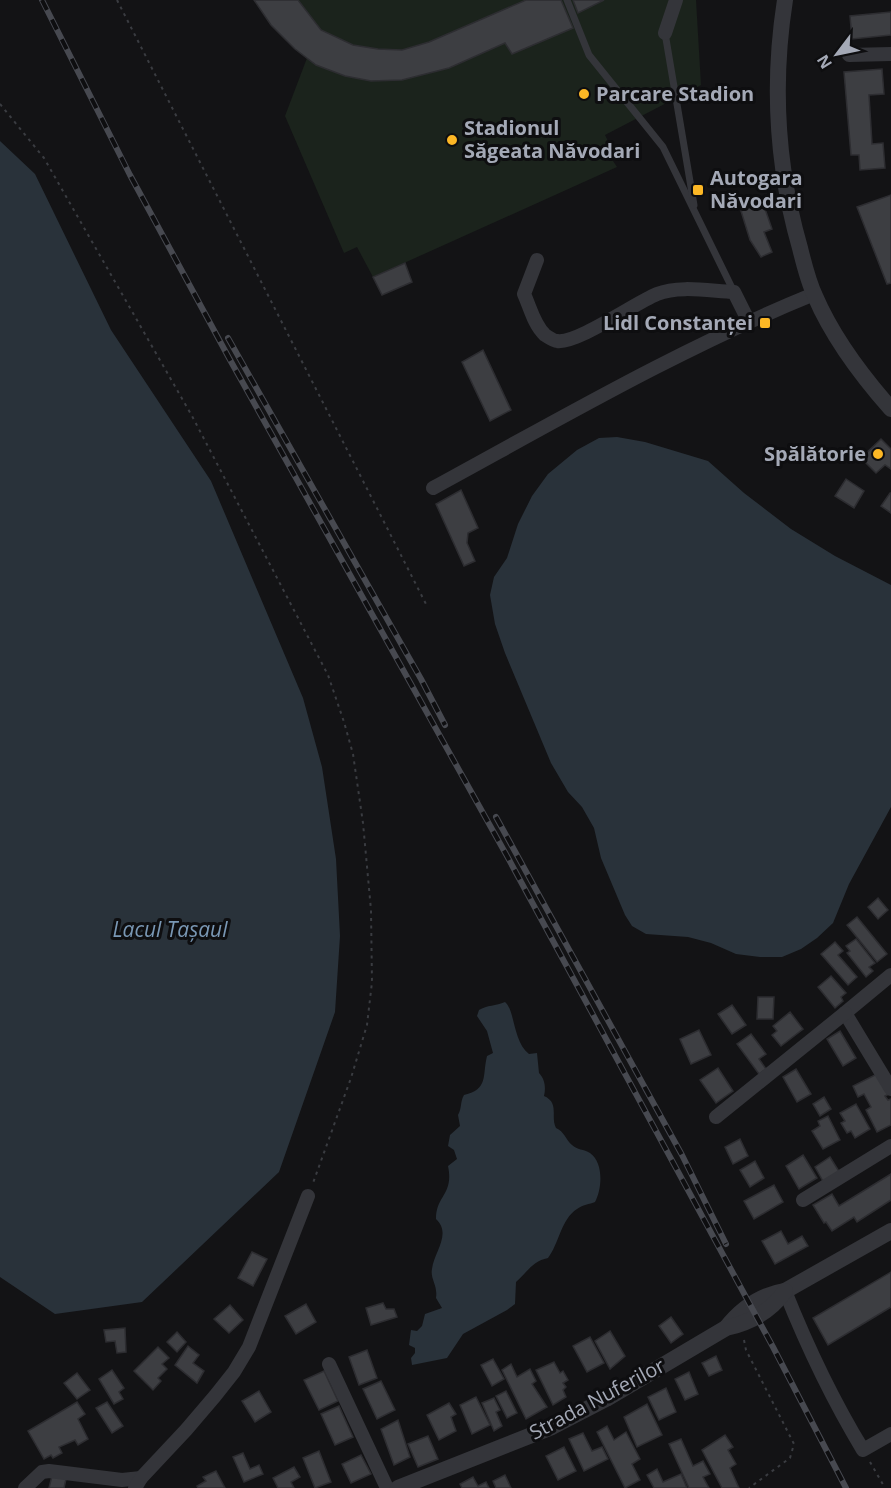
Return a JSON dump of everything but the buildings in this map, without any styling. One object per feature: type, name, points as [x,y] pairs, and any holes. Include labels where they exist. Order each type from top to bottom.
[{"type":"street","points":[[665,33],[676,0]]},
{"type":"street","points":[[785,0],[777,103],[786,190],[794,228],[814,294],[832,330],[891,409]]},
{"type":"street","points":[[849,55],[891,54]]},
{"type":"street","points":[[537,260],[524,294],[537,324],[545,334],[556,341],[567,340],[586,332],[658,294],[676,290],[734,292],[748,320]]},
{"type":"street","points":[[433,488],[670,359],[748,320],[814,294]]},
{"type":"street","points":[[716,1117],[891,975]]},
{"type":"street","points":[[845,1013],[891,1089]]},
{"type":"street","points":[[803,1200],[891,1146]]},
{"type":"street","points":[[25,1488],[42,1472],[49,1471],[138,1483],[215,1396],[234,1372],[249,1347],[308,1196]]},
{"type":"street","name":"Strada Nuferilor","points":[[398,1488],[552,1427],[606,1399],[734,1327],[738,1313],[769,1293],[785,1291],[891,1231]]},
{"type":"street","points":[[785,1291],[828,1390],[863,1450],[891,1434]]},
{"type":"street","points":[[329,1364],[387,1488]]},
{"type":"lane","points":[[567,0],[589,56],[663,147],[734,292]]},
{"type":"lane","points":[[665,33],[696,213]]},
{"type":"path","points":[[117,0],[428,606]]},
{"type":"path","points":[[0,104],[44,158],[192,416],[314,648],[327,675],[344,722],[353,754],[363,823],[371,910],[372,982],[367,1025],[351,1078],[308,1196]]},
{"type":"path","points":[[734,1327],[794,1444],[790,1458],[749,1488]]},
{"type":"path","points":[[863,1450],[885,1488]]},
{"type":"shaded area","name":"Stadionul Săgeata Năvodari","points":[[254,0],[696,0],[701,85],[605,135],[610,145],[605,149],[617,167],[373,277],[357,247],[344,253],[285,116],[307,58],[271,25]]},
{"type":"water","name":"Lacul Tașaul","points":[[0,141],[35,174],[111,330],[211,481],[303,698],[322,767],[336,859],[340,936],[335,1012],[279,1172],[142,1302],[55,1314],[0,1277]]},
{"type":"water","points":[[617,437],[645,442],[708,461],[744,493],[791,529],[835,556],[891,585],[891,807],[849,884],[833,923],[801,949],[782,957],[736,954],[711,943],[688,937],[646,934],[632,926],[625,915],[601,858],[594,828],[582,807],[568,792],[551,763],[495,624],[490,595],[494,577],[507,558],[518,524],[532,496],[548,474],[577,450],[599,438]]},
{"type":"water","points":[[505,1002],[511,1012],[524,1049],[529,1054],[537,1053],[539,1073],[543,1078],[545,1090],[544,1096],[552,1102],[556,1128],[574,1147],[590,1153],[598,1163],[599,1190],[595,1202],[579,1208],[567,1219],[548,1258],[534,1264],[516,1282],[515,1304],[463,1334],[447,1358],[412,1365],[411,1358],[415,1353],[415,1348],[409,1345],[411,1330],[417,1331],[422,1326],[425,1314],[442,1308],[436,1298],[432,1273],[442,1237],[441,1225],[436,1219],[437,1211],[449,1183],[448,1166],[457,1159],[454,1150],[448,1146],[450,1135],[460,1126],[458,1115],[464,1095],[481,1085],[487,1056],[493,1053],[487,1031],[477,1016],[482,1008]]},
{"type":"railway","points":[[42,0],[130,175],[229,358],[507,856],[773,1347],[846,1488]]},
{"type":"railway","points":[[228,338],[445,725]]},
{"type":"railway","points":[[496,817],[682,1155],[726,1244]]},
{"type":"place","name":"Parcare Stadion","points":[[584,94]]},
{"type":"place","name":"Stadionul Săgeata Năvodari","points":[[452,140]]},
{"type":"place","name":"Autogara Năvodari","points":[[698,190]]},
{"type":"place","name":"Lidl Constanței","points":[[765,323]]},
{"type":"place","name":"Spălătorie","points":[[878,454]]}]
